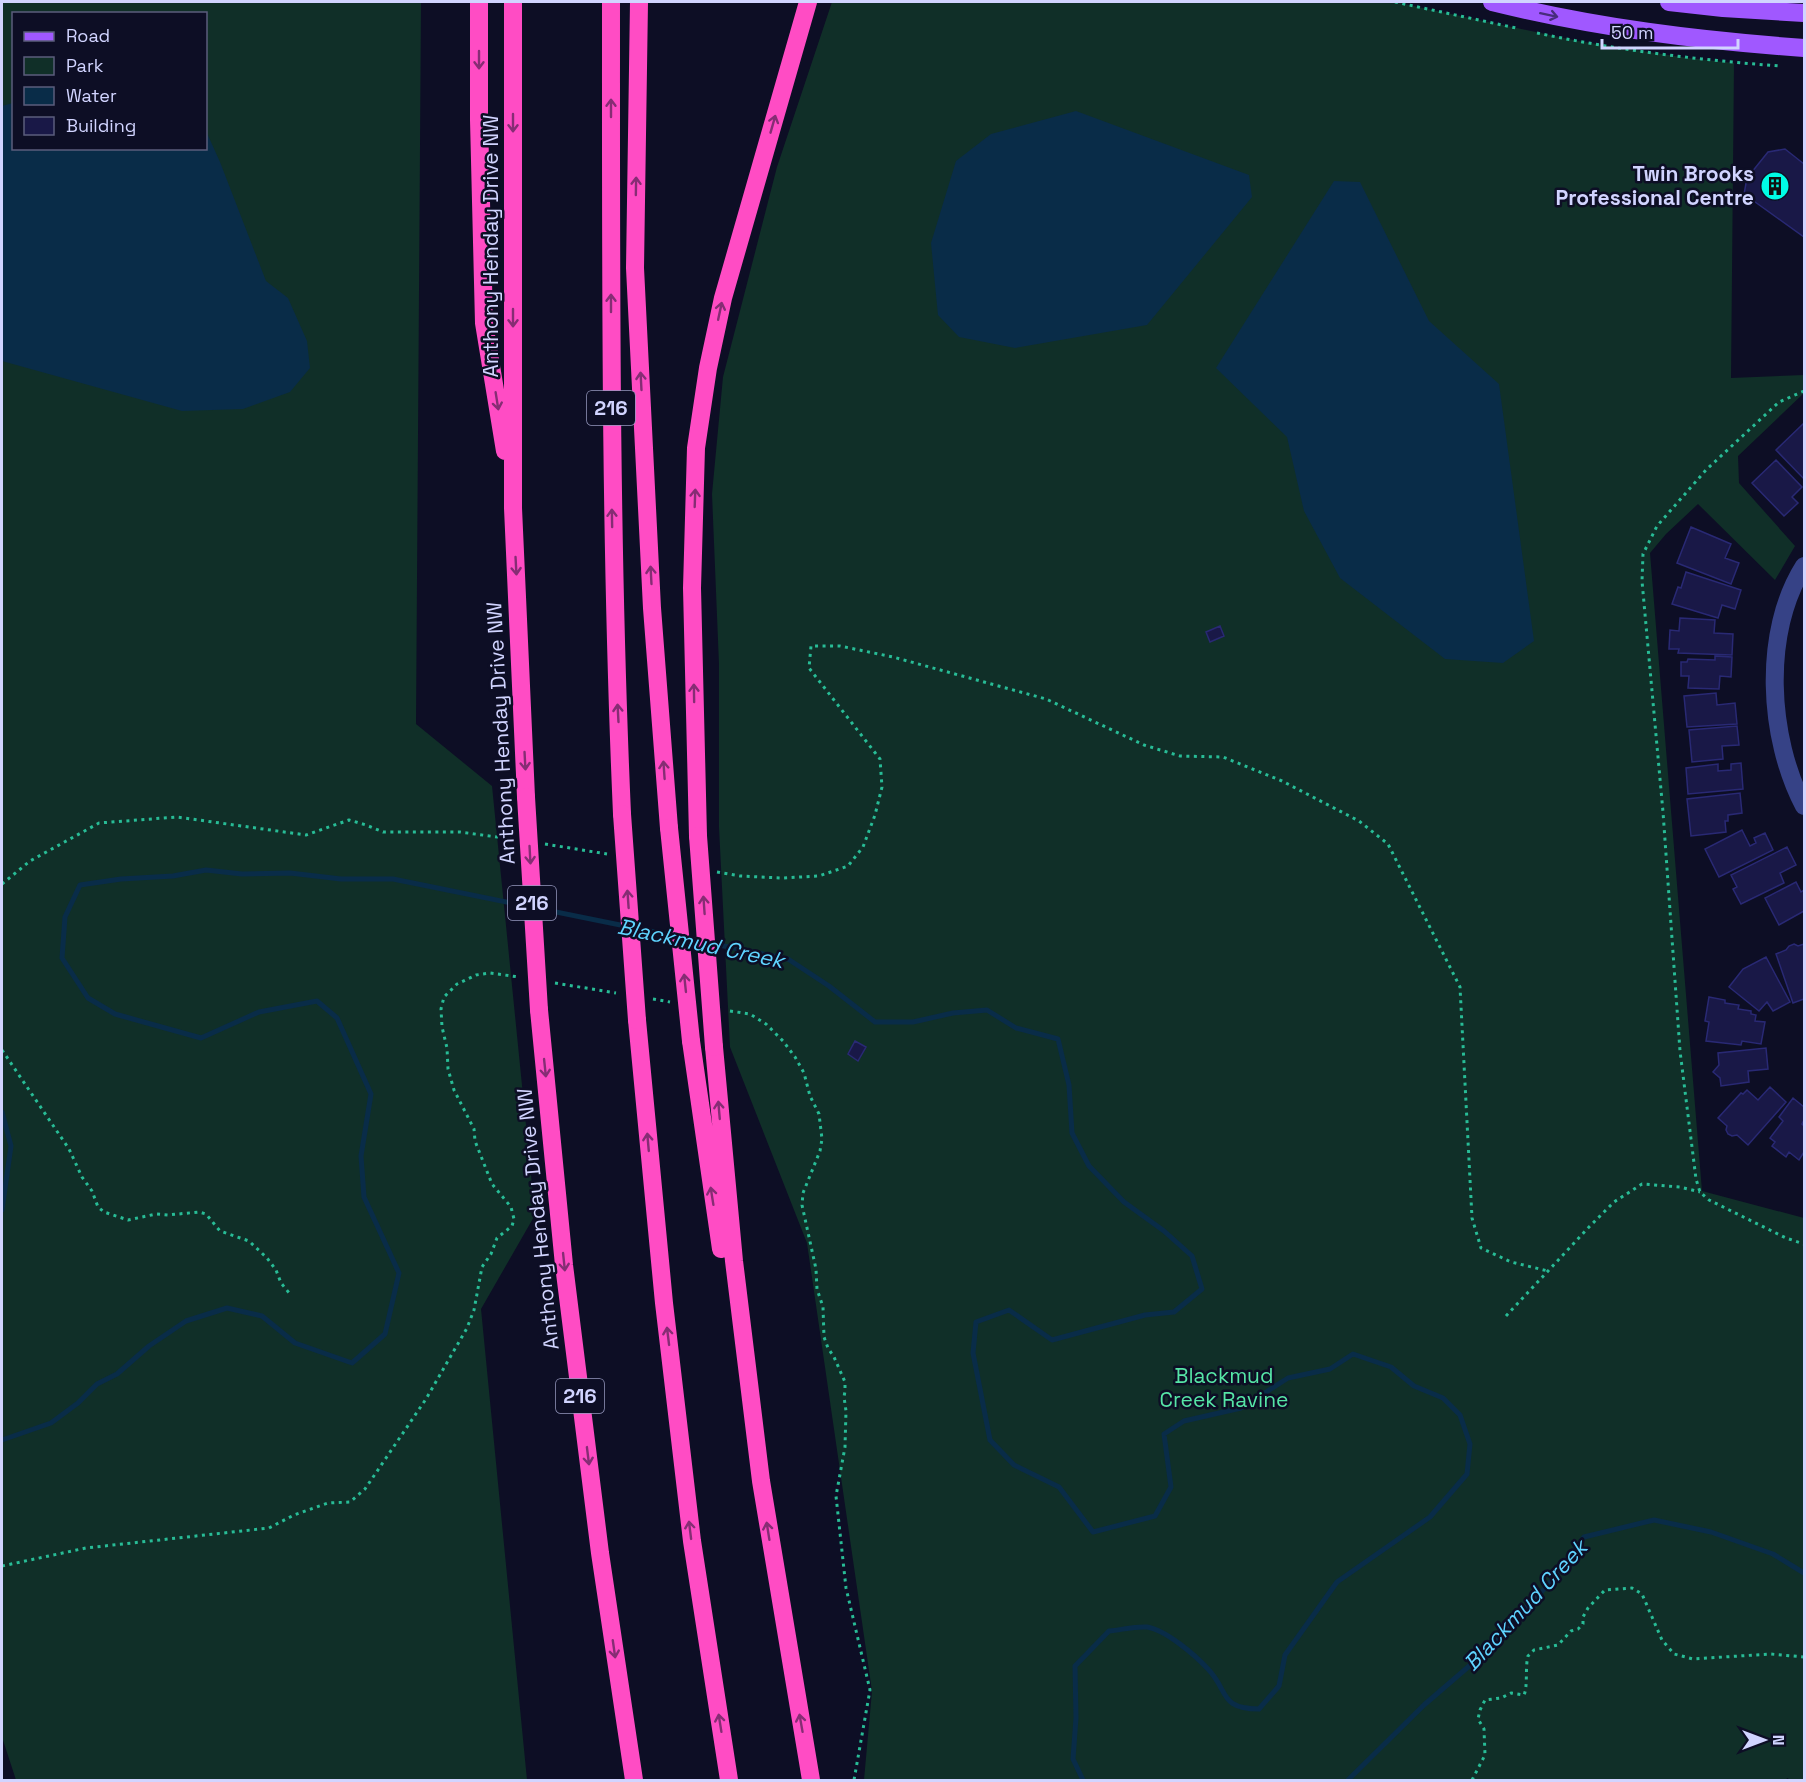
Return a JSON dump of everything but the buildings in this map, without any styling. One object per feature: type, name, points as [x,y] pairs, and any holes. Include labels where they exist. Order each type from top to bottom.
[{"type":"highway","points":[[479,2],[479,120],[484,322],[513,508]]},
{"type":"highway","name":"Anthony Henday Drive NW","points":[[513,2],[513,508],[526,797],[539,1010],[564,1265],[600,1552],[634,1780]]},
{"type":"highway","name":"216","points":[[611,2],[611,476],[616,686],[622,814],[637,1020],[664,1303],[692,1541],[729,1780]]},
{"type":"highway","points":[[639,2],[635,268],[652,608],[669,828],[691,1041],[712,1192],[811,1780]]},
{"type":"highway","points":[[761,1481],[734,1261],[714,1047],[699,836],[692,588],[696,448],[708,368],[723,298],[808,2]]},
{"type":"main road","points":[[1492,2],[1555,17],[1662,35],[1714,42],[1804,48]]},
{"type":"main road","points":[[1669,2],[1804,13]]},
{"type":"street","points":[[1804,566],[1790,595],[1781,622],[1775,670],[1780,735],[1804,806]]},
{"type":"path","points":[[1700,1192],[1680,1051],[1662,801],[1642,581],[1643,554],[1658,526],[1706,470],[1779,402],[1804,391]]},
{"type":"path","points":[[717,872],[740,876],[782,878],[819,876],[848,866],[863,847],[882,787],[880,759],[809,668],[811,646],[840,646],[893,657],[1046,699],[1144,745],[1180,756],[1223,757],[1282,781],[1359,821],[1388,844],[1460,987],[1472,1218],[1481,1248],[1510,1262],[1548,1271]]},
{"type":"path","points":[[2,884],[30,861],[99,823],[177,817],[306,835],[349,820],[383,832],[460,832],[518,840]]},
{"type":"path","points":[[541,843],[611,854]]},
{"type":"path","points":[[2,1050],[69,1149],[98,1207],[104,1212],[128,1220],[156,1214],[199,1212],[206,1214],[220,1232],[249,1241],[267,1258],[281,1283],[291,1294]]},
{"type":"path","points":[[1506,1316],[1614,1202],[1642,1184],[1680,1186],[1700,1192],[1709,1200],[1743,1218],[1804,1244]]},
{"type":"path","points":[[1472,1780],[1485,1755],[1484,1729],[1478,1719],[1485,1700],[1501,1698],[1510,1693],[1524,1695],[1528,1656],[1534,1650],[1558,1645],[1571,1631],[1578,1629],[1583,1624],[1583,1617],[1588,1608],[1605,1590],[1632,1588],[1642,1594],[1662,1640],[1674,1654],[1693,1659],[1770,1654],[1804,1657]]},
{"type":"green space","points":[[2,2],[421,2],[416,724],[492,786],[535,1215],[481,1309],[527,1780],[16,1780],[2,1737]]},
{"type":"green space","name":"Blackmud Creek Ravine","points":[[832,2],[1395,2],[1578,41],[1734,63],[1731,378],[1804,375],[1804,393],[1738,456],[1739,483],[1795,546],[1775,580],[1698,504],[1666,534],[1650,553],[1702,1191],[1804,1218],[1804,1780],[1789,1780],[1788,1778],[1784,1780],[864,1780],[872,1691],[807,1243],[730,1047],[719,827],[719,664],[712,494],[723,377],[777,167]]},
{"type":"water","points":[[12,103],[12,150],[207,150],[207,133],[266,281],[288,298],[307,341],[310,368],[290,392],[243,409],[182,411],[2,361],[2,106]]},
{"type":"water","points":[[1076,111],[1249,175],[1252,197],[1147,325],[1015,348],[959,337],[938,315],[931,243],[956,161],[991,134]]},
{"type":"water","points":[[1334,181],[1360,182],[1429,321],[1499,384],[1534,641],[1503,663],[1445,659],[1340,578],[1304,511],[1287,437],[1216,368]]},
{"type":"waterway","name":"Blackmud Creek","points":[[2,1440],[51,1423],[78,1403],[97,1384],[117,1374],[149,1346],[186,1321],[227,1308],[262,1316],[295,1343],[352,1363],[385,1334],[399,1273],[364,1197],[361,1156],[371,1094],[337,1018],[317,1001],[259,1012],[201,1038],[115,1014],[88,998],[62,958],[65,917],[80,885],[121,879],[173,876],[206,870],[242,874],[290,873],[341,879],[393,879],[788,959],[829,986],[875,1022],[913,1022],[953,1013],[987,1010],[1016,1028],[1058,1039],[1069,1085],[1072,1133],[1089,1166],[1124,1202],[1164,1231],[1192,1256],[1202,1289],[1174,1312],[1145,1315],[1052,1340],[1009,1310],[976,1322],[973,1353],[990,1440],[1014,1465],[1059,1487],[1093,1532],[1155,1516],[1171,1487],[1164,1434],[1184,1421],[1241,1408],[1288,1378],[1330,1369],[1353,1354],[1391,1367],[1414,1386],[1443,1398],[1460,1415],[1470,1444],[1467,1474],[1430,1517],[1337,1582],[1285,1655],[1279,1686],[1259,1709],[1237,1706],[1231,1702],[1215,1677],[1202,1663],[1163,1633],[1147,1627],[1109,1631],[1075,1666],[1076,1718],[1073,1759],[1083,1780]]},
{"type":"waterway","name":"Blackmud Creek","points":[[2,1112],[11,1146],[2,1210]]},
{"type":"waterway","name":"Blackmud Creek","points":[[1348,1780],[1424,1705],[1482,1655],[1548,1585],[1584,1537],[1654,1520],[1711,1532],[1773,1554],[1804,1573]]},
{"type":"place","name":"Twin Brooks Professional Centre","points":[[1775,186]]}]
